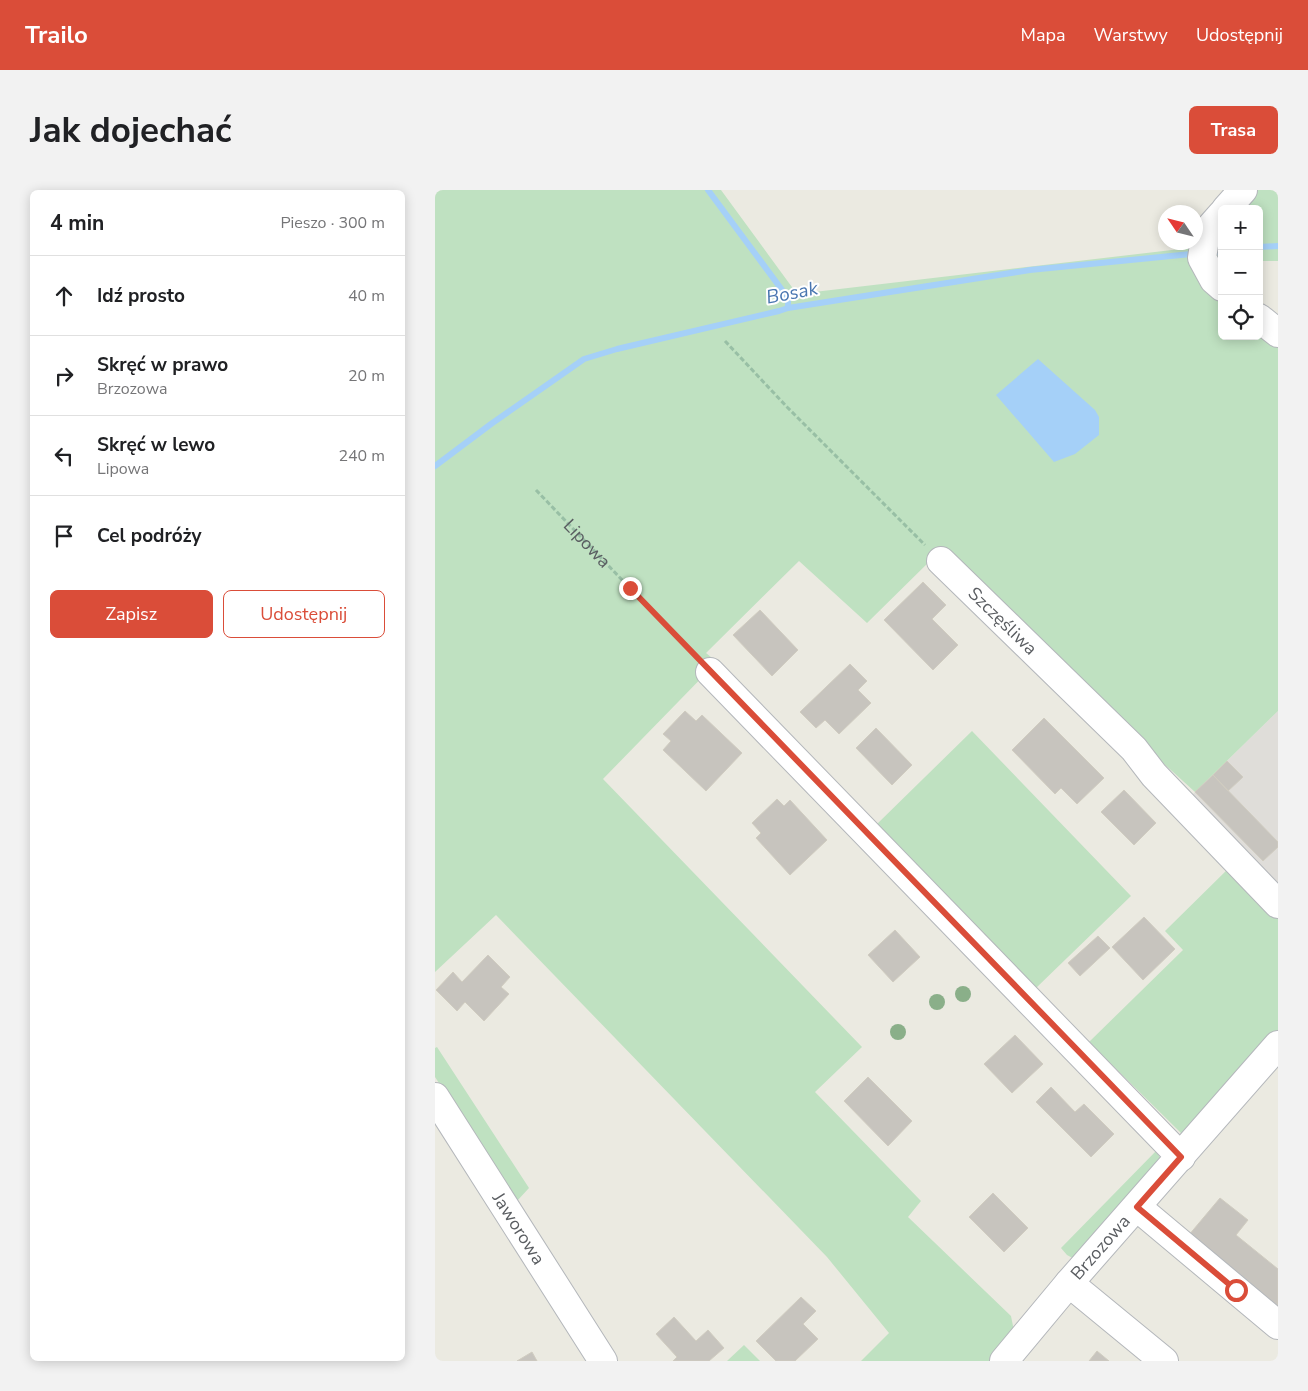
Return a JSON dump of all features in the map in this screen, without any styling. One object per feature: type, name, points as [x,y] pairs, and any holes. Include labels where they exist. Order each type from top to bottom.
[{"type":"street","points":[[1230,205],[1243,190]]},
{"type":"street","points":[[1218,218],[1206,232],[1202,258],[1214,280],[1218,284]]},
{"type":"street","points":[[1263,321],[1278,333]]},
{"type":"street","name":"Szczęśliwa","points":[[941,561],[1134,749],[1154,775],[1278,904]]},
{"type":"street","points":[[710,672],[1181,1157]]},
{"type":"street","name":"Brzozowa","points":[[1004,1361],[1069,1283],[1278,1045]]},
{"type":"street","name":"Jaworowa","points":[[435,1097],[603,1361]]},
{"type":"street","points":[[1137,1207],[1278,1325]]},
{"type":"street","points":[[1069,1283],[1164,1361]]},
{"type":"path","points":[[725,341],[787,407],[941,561]]},
{"type":"path","name":"Lipowa","points":[[536,490],[710,672]]},
{"type":"shaded area","points":[[1278,711],[1278,888],[1188,799]]},
{"type":"green space","points":[[435,190],[721,190],[797,294],[1172,250],[1190,250],[1198,270],[1218,290],[1218,340],[1263,340],[1263,329],[1278,341],[1278,711],[1195,792],[945,551],[931,560],[867,623],[799,561],[706,653],[717,662],[603,779],[862,1047],[815,1092],[921,1201],[908,1217],[1011,1316],[1014,1331],[989,1361],[861,1361],[889,1333],[827,1257],[496,915],[435,972]]},
{"type":"green space","points":[[1250,190],[1278,190],[1278,261],[1263,261],[1263,205],[1237,205]]},
{"type":"green space","points":[[1218,234],[1218,261],[1216,261],[1214,244]]},
{"type":"green space","points":[[972,731],[1131,896],[1036,988],[980,934],[876,825]]},
{"type":"green space","points":[[1232,865],[1278,915],[1278,1030],[1195,1125],[1182,1134],[1089,1042],[1183,950],[1165,931]]},
{"type":"green space","points":[[437,1047],[529,1188],[517,1201],[435,1077],[435,1048]]},
{"type":"green space","points":[[1156,1151],[1164,1164],[1078,1261],[1067,1255],[1061,1248]]},
{"type":"green space","points":[[744,1345],[760,1361],[727,1361]]},
{"type":"water","points":[[1038,359],[1095,410],[1099,417],[1099,435],[1075,454],[1054,462],[996,395]]},
{"type":"building","points":[[923,582],[946,605],[932,619],[958,645],[933,670],[884,620]]},
{"type":"building","points":[[760,610],[798,650],[772,676],[733,635]]},
{"type":"building","points":[[850,664],[867,681],[858,690],[871,703],[839,734],[825,720],[816,728],[800,712]]},
{"type":"building","points":[[685,711],[696,721],[702,715],[742,753],[706,791],[663,750],[671,741],[663,734]]},
{"type":"building","points":[[1044,718],[1104,778],[1077,804],[1061,788],[1055,794],[1012,750]]},
{"type":"building","points":[[876,728],[912,765],[892,785],[856,748]]},
{"type":"building","points":[[1227,761],[1243,777],[1228,791],[1213,775]]},
{"type":"building","points":[[1213,775],[1278,842],[1278,847],[1263,861],[1195,792]]},
{"type":"building","points":[[1124,790],[1156,823],[1134,845],[1101,812]]},
{"type":"building","points":[[777,799],[784,806],[790,800],[827,840],[790,875],[756,838],[761,833],[752,823]]},
{"type":"building","points":[[1144,917],[1175,949],[1143,980],[1112,947]]},
{"type":"building","points":[[895,930],[920,957],[893,982],[868,955]]},
{"type":"building","points":[[1098,936],[1110,948],[1080,976],[1068,963]]},
{"type":"building","points":[[488,955],[510,977],[501,987],[509,994],[484,1021],[465,1002],[457,1011],[436,990],[453,972],[462,982]]},
{"type":"building","points":[[1015,1035],[1043,1064],[1012,1093],[984,1064]]},
{"type":"building","points":[[868,1077],[912,1121],[888,1146],[844,1101]]},
{"type":"building","points":[[1051,1087],[1075,1112],[1084,1104],[1114,1134],[1091,1157],[1036,1102]]},
{"type":"building","points":[[993,1193],[1028,1228],[1004,1252],[969,1217]]},
{"type":"building","points":[[1220,1198],[1248,1220],[1236,1235],[1278,1269],[1278,1305],[1270,1315],[1183,1242]]},
{"type":"building","points":[[801,1297],[816,1311],[803,1324],[818,1339],[795,1361],[776,1361],[756,1341]]},
{"type":"building","points":[[674,1317],[696,1341],[708,1330],[724,1348],[709,1361],[673,1361],[677,1357],[656,1334]]},
{"type":"building","points":[[1097,1351],[1109,1361],[1089,1361]]},
{"type":"building","points":[[532,1352],[537,1361],[517,1361]]},
{"type":"waterway","points":[[708,190],[788,298],[788,308]]},
{"type":"waterway","name":"Bosak","points":[[1263,247],[1278,246]]},
{"type":"waterway","name":"Bosak","points":[[435,466],[584,359],[617,349],[788,308],[1030,270],[1191,254]]},
{"type":"route","points":[[630,588],[1181,1157],[1137,1207],[1236,1290]]}]
